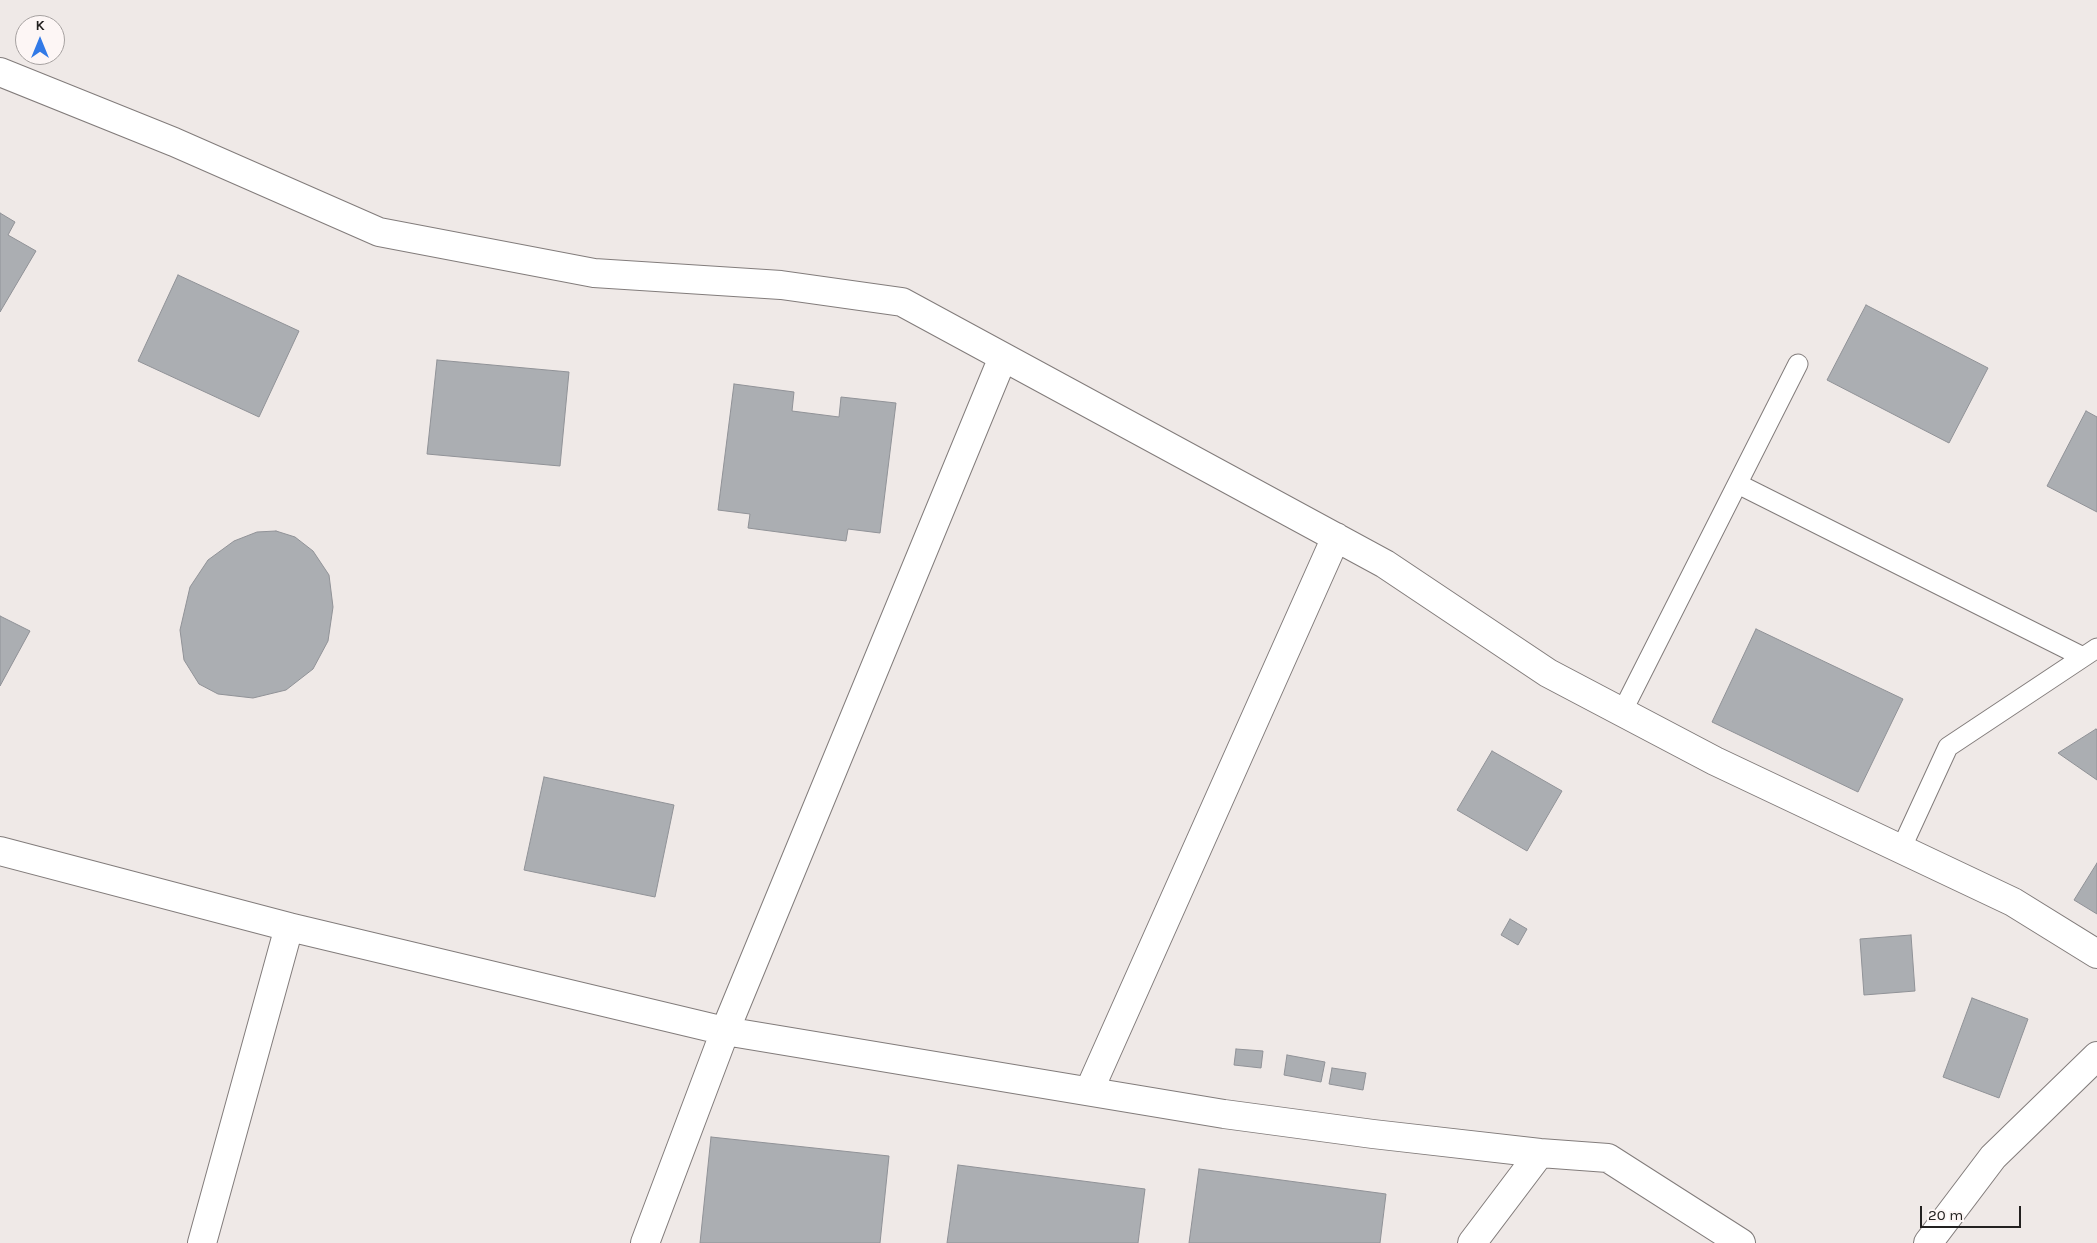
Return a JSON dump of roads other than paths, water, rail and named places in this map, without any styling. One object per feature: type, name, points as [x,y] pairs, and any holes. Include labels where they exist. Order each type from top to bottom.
[{"type":"street","points":[[0,72],[174,142],[380,232],[594,273],[781,285],[902,302],[1385,564],[1548,673],[1715,762],[2014,902],[2097,954]]},
{"type":"street","points":[[645,1243],[725,1030],[1002,357]]},
{"type":"street","points":[[1088,1091],[1336,537]]},
{"type":"street","points":[[0,851],[289,927],[725,1030],[1224,1114],[1373,1134],[1540,1153],[1608,1158],[1741,1243]]},
{"type":"street","points":[[202,1243],[289,927]]},
{"type":"street","points":[[1928,1243],[1993,1157],[2097,1056]]},
{"type":"street","points":[[1472,1243],[1540,1153]]},
{"type":"lane","points":[[1622,712],[1798,364]]},
{"type":"lane","points":[[1738,484],[2090,653]]},
{"type":"lane","points":[[1901,849],[1948,747],[2090,653]]}]
